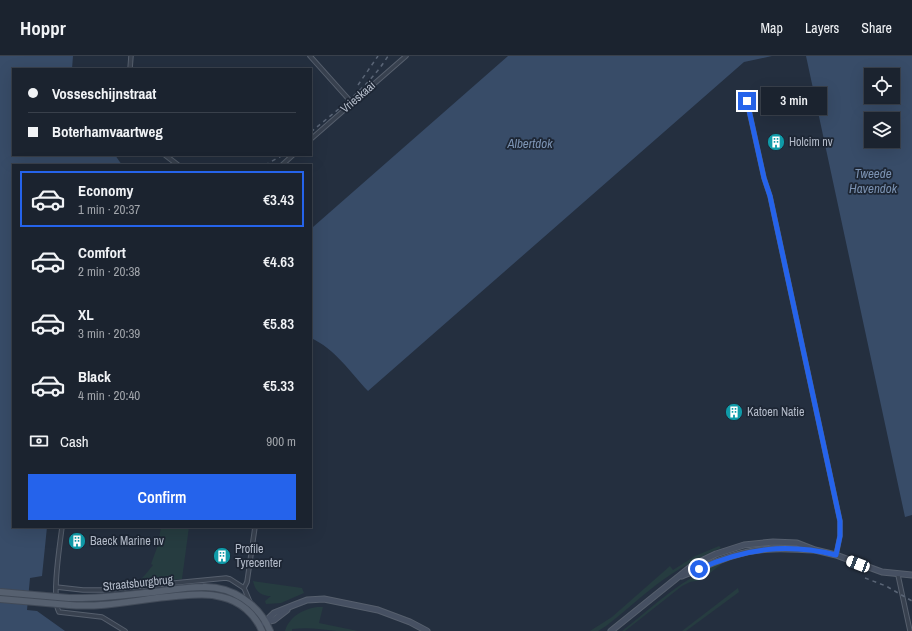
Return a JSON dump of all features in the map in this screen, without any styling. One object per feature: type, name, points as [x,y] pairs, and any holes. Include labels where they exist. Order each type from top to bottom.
[{"type":"main road","name":"Straatsburgbrug","points":[[0,592],[86,599],[212,587],[235,594],[250,603],[258,610],[270,631]]},
{"type":"main road","name":"Straatsburgbrug","points":[[0,599],[88,606],[166,597],[206,595],[223,597],[235,602],[253,615],[259,629]]},
{"type":"street","points":[[130,68],[131,56]]},
{"type":"street","points":[[310,56],[352,103]]},
{"type":"street","name":"Vrieskaai","points":[[312,138],[406,56]]},
{"type":"street","points":[[747,101],[764,178],[770,196],[840,521],[840,536],[836,555]]},
{"type":"street","points":[[165,156],[177,164]]},
{"type":"street","points":[[283,164],[292,156]]},
{"type":"street","points":[[62,528],[56,588],[56,601],[59,612],[102,617],[125,631]]},
{"type":"street","points":[[244,588],[248,576],[255,528]]},
{"type":"street","points":[[611,631],[693,565],[722,551],[744,545],[789,542],[797,543],[815,550],[836,555],[873,569],[898,575],[912,575]]},
{"type":"street","points":[[898,575],[910,631]]},
{"type":"street","points":[[56,588],[94,590],[226,578],[244,588],[250,603]]},
{"type":"street","points":[[259,629],[266,622],[274,620],[294,605],[307,600],[318,599],[363,606],[393,615],[427,631]]},
{"type":"green space","points":[[161,528],[189,528],[182,579],[137,583],[153,565],[151,564],[158,545]]},
{"type":"green space","points":[[719,546],[721,548],[679,569],[650,590],[606,626],[598,631],[590,631],[612,617],[670,566],[673,570],[695,556]]},
{"type":"green space","points":[[724,562],[701,580],[690,582],[682,586],[625,631],[622,631],[670,592],[709,568]]},
{"type":"green space","points":[[253,581],[302,588],[304,593],[281,603],[266,604],[265,601],[271,596],[264,595],[259,592],[255,588]]},
{"type":"green space","points":[[738,588],[739,592],[686,631],[682,631]]},
{"type":"green space","points":[[317,607],[323,607],[319,623],[358,631],[336,631],[304,628],[285,631],[287,626],[297,614]]},
{"type":"water","points":[[0,56],[73,56],[72,68],[12,68],[12,156],[116,156],[121,164],[12,164],[12,528],[47,528],[42,576],[30,578],[27,610],[37,611],[65,631],[0,631]]},
{"type":"water","name":"Albertdok","points":[[508,56],[772,56],[744,62],[368,391],[328,348],[312,339],[313,227]]},
{"type":"water","name":"Tweede Havendok","points":[[806,56],[912,56],[912,515],[905,517]]},
{"type":"railway","points":[[358,85],[378,56]]},
{"type":"railway","points":[[312,131],[362,88],[372,78],[388,56]]},
{"type":"railway","points":[[267,164],[281,156]]},
{"type":"railway","points":[[865,578],[886,586],[912,601]]},
{"type":"place","name":"Holcim nv","points":[[776,142]]},
{"type":"place","name":"Katoen Natie","points":[[734,412]]},
{"type":"place","name":"Baeck Marine nv","points":[[77,541]]},
{"type":"place","name":"Profile Tyrecenter","points":[[222,556]]},
{"type":"route","points":[[699,569],[725,558],[747,552],[763,550],[815,550],[836,555],[841,529],[770,196],[764,178],[747,101]]}]
